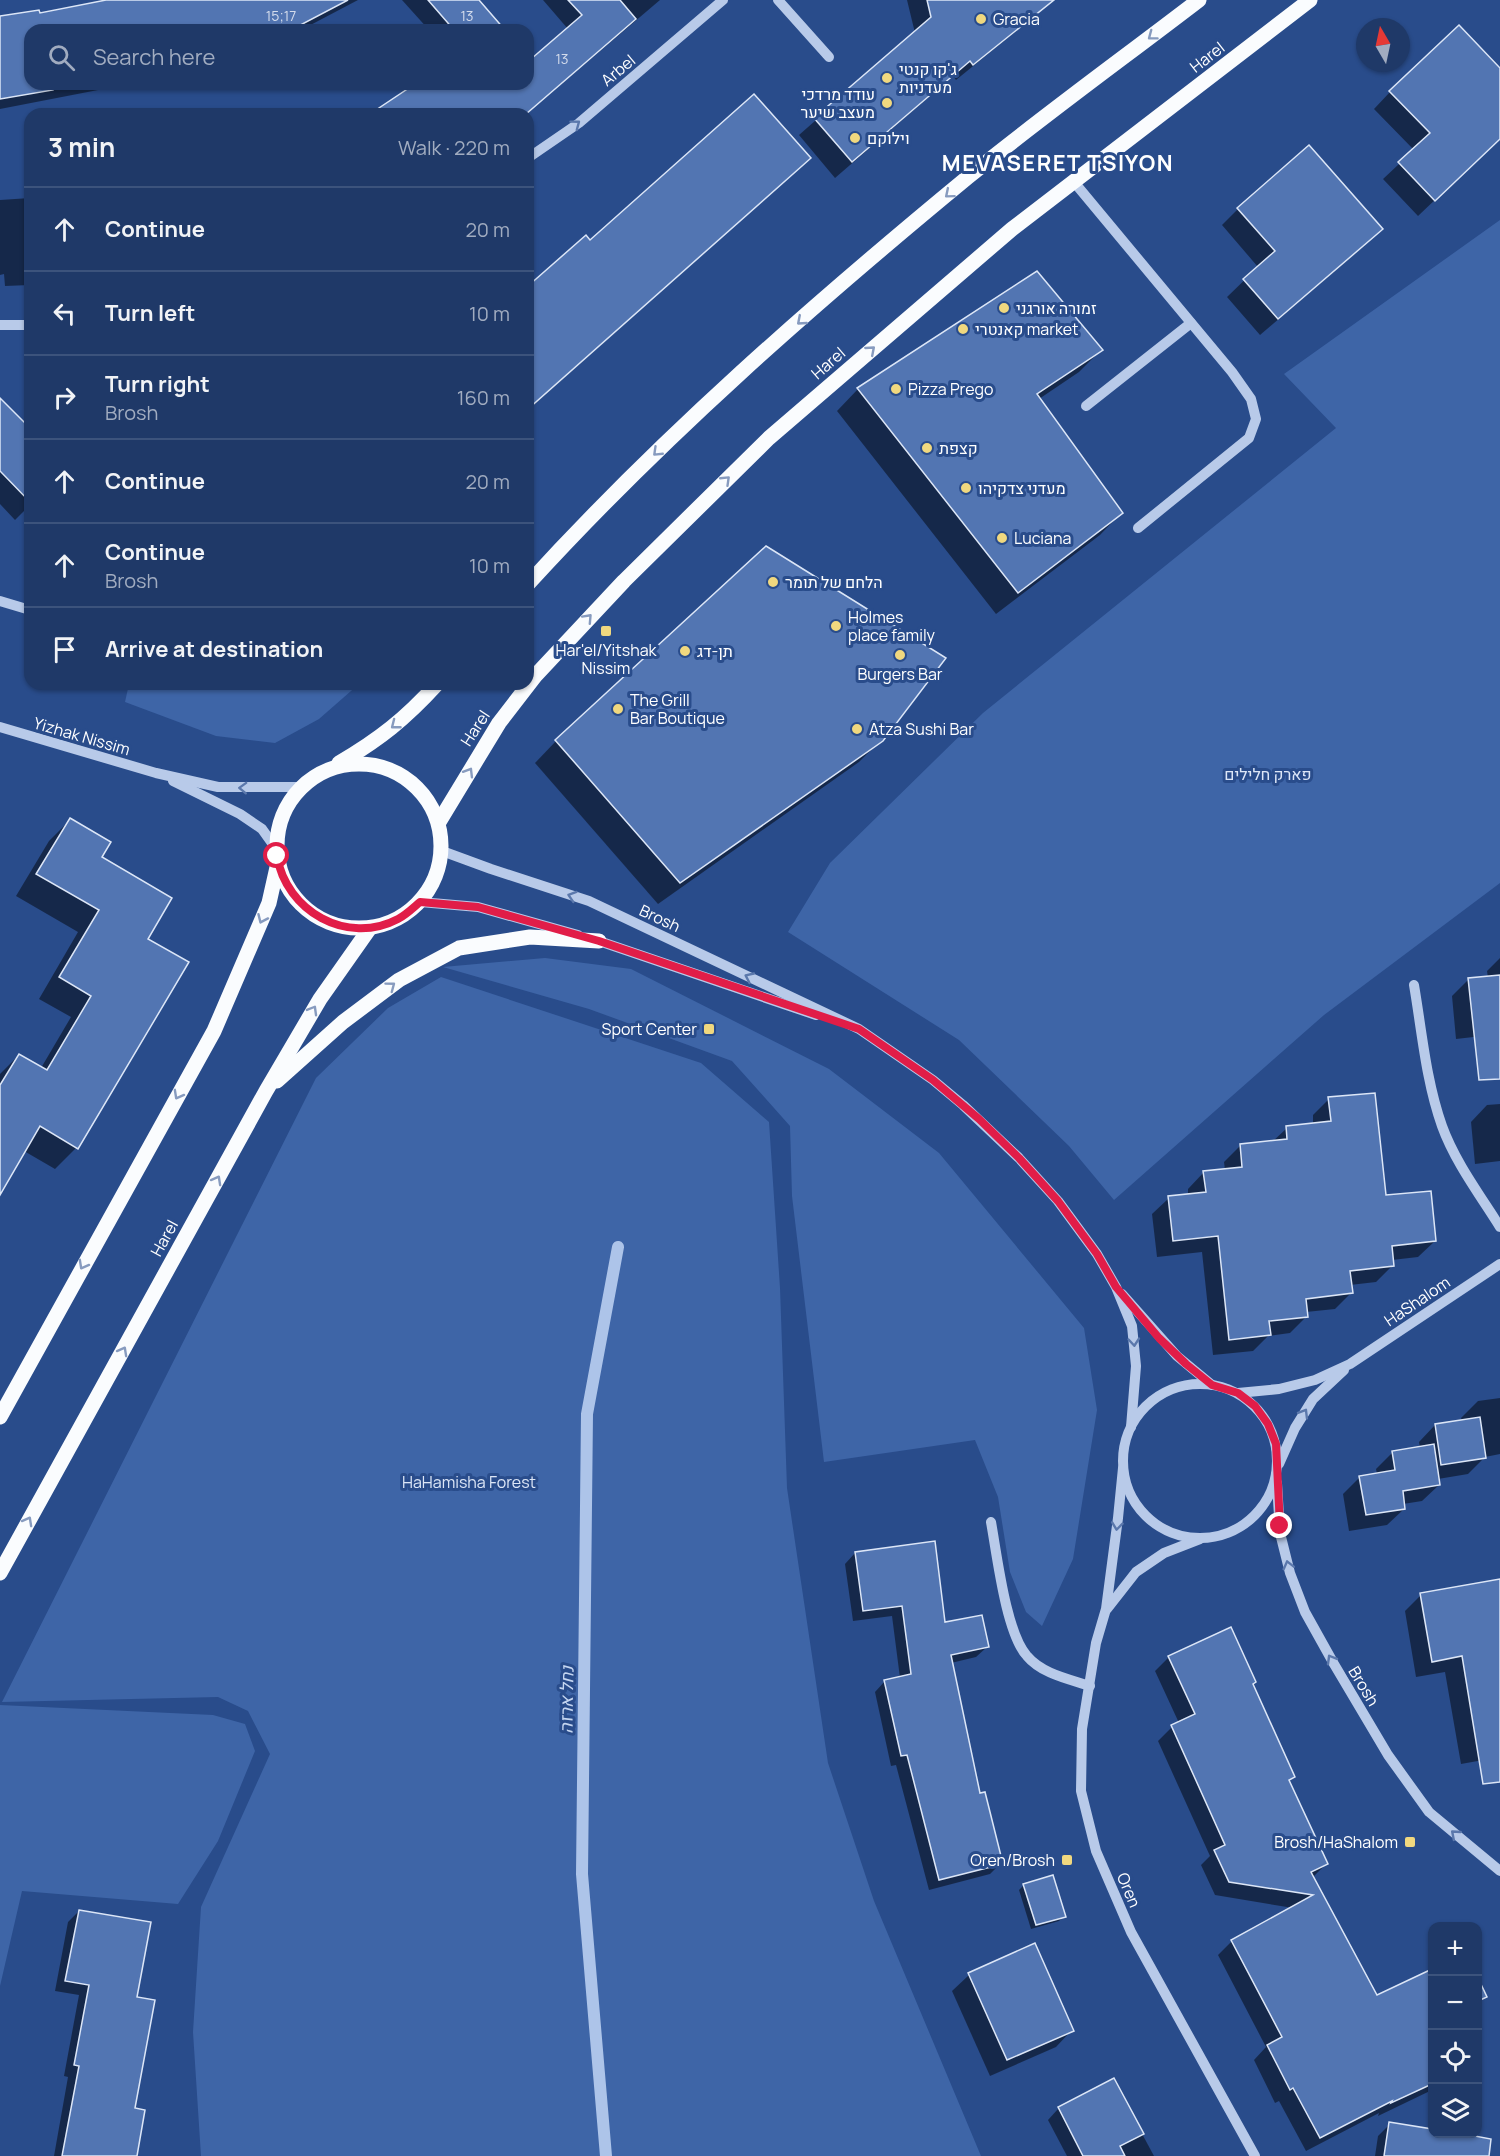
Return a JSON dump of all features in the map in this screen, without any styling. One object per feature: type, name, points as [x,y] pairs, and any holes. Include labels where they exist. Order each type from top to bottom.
[{"type":"main road","points":[[534,577],[574,533],[723,388],[970,176],[1199,0]]},
{"type":"main road","name":"Harel","points":[[534,678],[624,580],[769,438],[1012,229],[1310,0]]},
{"type":"main road","points":[[0,1417],[214,1030],[269,903],[278,856],[279,827],[288,806],[302,787],[372,743],[410,713],[431,690]]},
{"type":"main road","name":"Harel","points":[[439,822],[499,723],[524,690]]},
{"type":"main road","points":[[278,856],[287,886],[302,906],[322,920],[346,928],[370,928],[398,920],[420,902],[431,887],[439,870],[442,851],[439,822],[426,797],[406,778],[381,766],[353,764],[326,771]]},
{"type":"main road","name":"Harel","points":[[0,1573],[266,1091],[320,999],[370,928]]},
{"type":"main road","points":[[266,1091],[343,1022],[399,980],[459,948],[530,937],[599,941]]},
{"type":"street","name":"Arbel","points":[[534,154],[579,123],[723,0]]},
{"type":"street","points":[[778,0],[829,57]]},
{"type":"street","points":[[1074,182],[1232,372],[1251,399],[1256,419],[1249,438],[1138,528]]},
{"type":"street","points":[[1086,406],[1191,323]]},
{"type":"street","points":[[0,325],[24,325]]},
{"type":"street","points":[[0,601],[24,608]]},
{"type":"street","name":"Yizhak Nissim","points":[[0,728],[156,773],[218,787],[302,787]]},
{"type":"street","name":"Yizhak Nissim","points":[[156,773],[240,814],[262,829],[278,856]]},
{"type":"street","name":"Brosh","points":[[442,851],[589,901],[859,1029],[933,1080],[979,1119],[1058,1201],[1097,1254],[1116,1287],[1132,1326],[1136,1365],[1131,1427]]},
{"type":"street","name":"Brosh","points":[[420,902],[478,907],[599,941],[859,1029]]},
{"type":"street","points":[[1414,985],[1431,1088],[1443,1128],[1464,1170],[1500,1227]]},
{"type":"street","name":"HaShalom","points":[[1238,1393],[1279,1389],[1315,1380],[1350,1364],[1500,1264]]},
{"type":"street","name":"Brosh","points":[[1116,1287],[1159,1338],[1212,1385]]},
{"type":"street","name":"HaShalom","points":[[1277,1471],[1295,1428],[1313,1399],[1350,1364]]},
{"type":"street","points":[[1187,1385],[1212,1385],[1238,1393],[1255,1406],[1268,1424],[1276,1444],[1277,1471],[1269,1498],[1255,1516],[1237,1530],[1214,1537],[1201,1539],[1178,1536],[1157,1526],[1140,1510],[1128,1491],[1123,1468],[1124,1447],[1131,1427],[1145,1407],[1164,1392],[1187,1385]]},
{"type":"street","name":"Oren","points":[[1123,1468],[1106,1609],[1096,1643],[1082,1729],[1081,1791],[1096,1851],[1131,1932],[1255,2156]]},
{"type":"street","name":"Brosh","points":[[1277,1471],[1280,1533],[1290,1573],[1305,1612],[1388,1755],[1429,1812],[1500,1871]]},
{"type":"street","points":[[991,1522],[1012,1631],[1027,1656],[1047,1671],[1090,1686]]},
{"type":"street","name":"Oren","points":[[1106,1609],[1136,1572],[1164,1553],[1201,1539]]},
{"type":"green space","name":"פארק חלילים","points":[[1500,220],[1500,883],[1324,1015],[1114,1200],[1069,1146],[959,1040],[788,932],[830,863],[983,713],[1336,428],[1284,374]]},
{"type":"green space","points":[[128,690],[352,690],[319,719],[275,743],[216,736],[125,702]]},
{"type":"green space","points":[[545,958],[631,969],[829,1069],[939,1153],[1084,1328],[1097,1410],[1073,1559],[1042,1626],[1026,1612],[1010,1572],[998,1497],[975,1440],[824,1462],[792,1196],[790,1126],[732,1061],[589,1009],[443,967]]},
{"type":"green space","name":"HaHamisha Forest","points":[[441,977],[701,1063],[769,1122],[780,1288],[787,1488],[828,1763],[874,1901],[981,2156],[201,2156],[193,2032],[201,1907],[270,1754],[248,1711],[218,1697],[2,1702],[316,1078],[388,1008]]},
{"type":"green space","points":[[0,1705],[213,1715],[245,1724],[255,1751],[218,1841],[178,1904],[22,1891],[0,1986]]},
{"type":"building","points":[[106,0],[348,0],[302,24],[24,24],[24,90],[53,90],[0,99],[0,16],[39,10],[40,13]]},
{"type":"building","points":[[428,0],[479,0],[500,24],[449,24]]},
{"type":"building","points":[[568,0],[620,0],[636,19],[533,108],[379,108],[406,90],[534,90],[534,56],[582,15]]},
{"type":"building","points":[[927,0],[1054,0],[973,65],[970,61],[852,162],[814,118],[931,17]]},
{"type":"building","points":[[1459,25],[1500,68],[1500,139],[1435,201],[1398,162],[1430,133],[1389,91]]},
{"type":"building","points":[[754,94],[811,158],[534,404],[534,281],[586,235],[590,240]]},
{"type":"building","points":[[1309,145],[1383,229],[1278,319],[1243,279],[1275,251],[1237,208]]},
{"type":"building","points":[[1037,271],[1103,350],[1037,394],[1123,513],[1018,593],[857,388]]},
{"type":"building","points":[[0,398],[24,422],[24,496],[0,471]]},
{"type":"building","points":[[766,546],[946,658],[883,741],[680,883],[555,740]]},
{"type":"building","points":[[70,818],[111,842],[102,857],[172,898],[148,939],[189,962],[78,1149],[40,1126],[0,1195],[0,1085],[19,1054],[47,1070],[91,996],[59,977],[99,910],[36,874]]},
{"type":"building","points":[[1500,975],[1500,1079],[1479,1080],[1468,978]]},
{"type":"building","points":[[1375,1093],[1386,1195],[1431,1191],[1436,1241],[1392,1246],[1394,1266],[1350,1271],[1353,1293],[1306,1299],[1308,1317],[1269,1321],[1271,1335],[1229,1340],[1218,1236],[1173,1241],[1168,1196],[1206,1192],[1203,1171],[1242,1167],[1240,1144],[1287,1139],[1286,1126],[1331,1121],[1328,1097]]},
{"type":"building","points":[[1480,1417],[1486,1458],[1441,1465],[1435,1424]]},
{"type":"building","points":[[1434,1444],[1440,1485],[1403,1491],[1405,1509],[1366,1515],[1359,1476],[1395,1470],[1392,1451]]},
{"type":"building","points":[[935,1541],[945,1622],[982,1615],[989,1647],[951,1655],[980,1793],[985,1792],[1003,1864],[939,1880],[907,1755],[901,1756],[884,1680],[911,1674],[902,1606],[863,1611],[855,1552]]},
{"type":"building","points":[[1500,1579],[1500,1782],[1483,1784],[1462,1656],[1432,1662],[1420,1593]]},
{"type":"building","points":[[1231,1627],[1256,1682],[1253,1684],[1295,1777],[1289,1780],[1328,1864],[1311,1872],[1377,1995],[1428,1971],[1428,2086],[1391,2103],[1392,2101],[1320,2138],[1293,2088],[1290,2090],[1267,2045],[1282,2037],[1231,1940],[1313,1895],[1229,1882],[1214,1850],[1225,1845],[1171,1725],[1195,1714],[1168,1656]]},
{"type":"building","points":[[1053,1875],[1066,1917],[1036,1925],[1023,1884]]},
{"type":"building","points":[[79,1910],[151,1922],[137,1997],[155,2000],[135,2108],[145,2110],[137,2156],[62,2156],[79,2066],[74,2065],[89,1985],[65,1981]]},
{"type":"building","points":[[1035,1943],[1074,2031],[1007,2060],[968,1973]]},
{"type":"building","points":[[1482,1986],[1487,1997],[1482,1999]]},
{"type":"building","points":[[1114,2078],[1144,2134],[1120,2146],[1125,2156],[1083,2156],[1058,2107]]},
{"type":"building","points":[[1389,2122],[1428,2128],[1428,2138],[1491,2139],[1489,2156],[1384,2156]]},
{"type":"waterway","name":"נחל ארזה","points":[[606,2156],[582,1874],[587,1414],[618,1247]]},
{"type":"place","name":"Gracia","points":[[981,19]]},
{"type":"place","name":"ג'קו קנטי מעדניות","points":[[887,78]]},
{"type":"place","name":"עודד מרדכי מעצב שיער","points":[[887,103]]},
{"type":"place","name":"וילוקם","points":[[855,138]]},
{"type":"place","name":"זמורה אורגני","points":[[1004,308]]},
{"type":"place","name":"קאנטרי market","points":[[963,329]]},
{"type":"place","name":"Pizza Prego","points":[[896,389]]},
{"type":"place","name":"קצפת","points":[[927,448]]},
{"type":"place","name":"מעדני צדקיהו","points":[[966,488]]},
{"type":"place","name":"Luciana","points":[[1002,538]]},
{"type":"place","name":"הלחם של תומר","points":[[773,582]]},
{"type":"place","name":"Holmes place family","points":[[836,626]]},
{"type":"place","name":"Har'el/Yitshak Nissim","points":[[606,631]]},
{"type":"place","name":"תן-דג","points":[[685,651]]},
{"type":"place","name":"Burgers Bar","points":[[900,655]]},
{"type":"place","name":"The Grill Bar Boutique","points":[[618,709]]},
{"type":"place","name":"Atza Sushi Bar","points":[[857,729]]},
{"type":"place","name":"Sport Center","points":[[709,1029]]},
{"type":"place","name":"Brosh/HaShalom","points":[[1410,1842]]},
{"type":"place","name":"Oren/Brosh","points":[[1067,1860]]},
{"type":"district","name":"MEVASERET TSIYON","points":[[1058,163]]},
{"type":"route","points":[[277,856],[287,886],[302,906],[322,920],[346,928],[370,928],[398,920],[420,902],[478,907],[599,941],[859,1029],[933,1080],[979,1119],[1058,1201],[1097,1254],[1116,1287],[1159,1338],[1212,1385],[1238,1393],[1255,1406],[1268,1424],[1276,1444],[1280,1526]]}]
